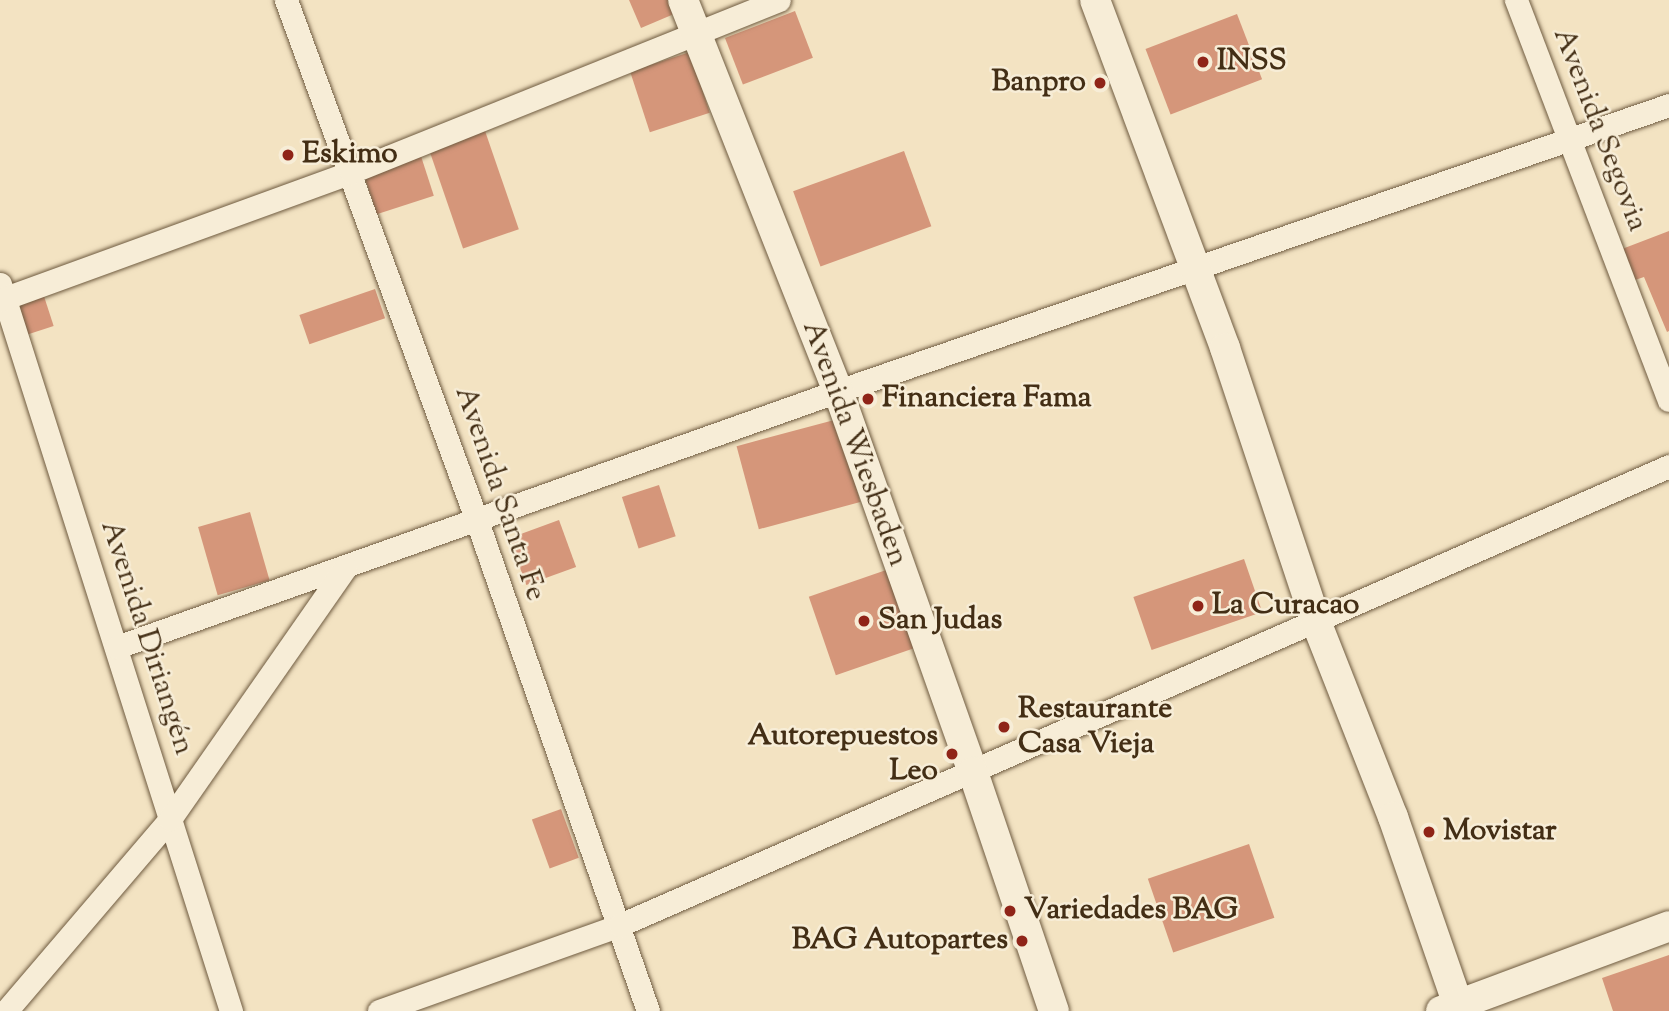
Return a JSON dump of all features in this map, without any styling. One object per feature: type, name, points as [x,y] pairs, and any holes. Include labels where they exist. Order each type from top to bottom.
[{"type":"street","name":"Avenida Santa Fe","points":[[286,0],[477,521],[648,1011]]},
{"type":"street","name":"Avenida Wiesbaden","points":[[683,0],[838,391],[973,772],[1054,1011]]},
{"type":"street","points":[[2,294],[351,172],[695,31],[779,0]]},
{"type":"street","points":[[1095,0],[1195,267],[1315,619],[1393,817],[1453,1009],[1669,926]]},
{"type":"street","name":"Avenida Segovia","points":[[1516,0],[1669,400]]},
{"type":"street","points":[[117,647],[838,391],[1669,105]]},
{"type":"street","name":"Avenida Diriangén","points":[[2,294],[117,647],[231,1011]]},
{"type":"street","points":[[379,1011],[620,925],[973,772],[1315,619],[1669,467]]},
{"type":"street","points":[[16,1007],[170,819],[345,568]]},
{"type":"building","points":[[629,0],[668,0],[674,14],[641,28]]},
{"type":"building","points":[[795,11],[813,58],[743,85],[725,38]]},
{"type":"building","name":"INSS","points":[[1237,14],[1262,79],[1171,114],[1146,49]]},
{"type":"building","points":[[690,52],[710,113],[650,132],[630,71]]},
{"type":"building","points":[[484,128],[519,229],[463,248],[428,147]]},
{"type":"building","points":[[419,150],[434,196],[377,214],[362,169]]},
{"type":"building","points":[[904,151],[931,226],[820,267],[793,191]]},
{"type":"building","points":[[1669,231],[1667,332],[1644,277],[1635,280],[1622,249]]},
{"type":"building","points":[[41,287],[54,326],[21,336],[9,298]]},
{"type":"building","points":[[375,289],[385,318],[309,344],[299,315]]},
{"type":"building","points":[[838,419],[860,502],[759,529],[737,446]]},
{"type":"building","points":[[659,485],[676,536],[639,548],[622,497]]},
{"type":"building","points":[[250,512],[270,580],[218,595],[198,527]]},
{"type":"building","points":[[559,520],[576,567],[526,585],[509,538]]},
{"type":"building","name":"La Curacao","points":[[1244,559],[1262,612],[1152,650],[1133,597]]},
{"type":"building","name":"San Judas","points":[[892,568],[919,646],[836,675],[809,597]]},
{"type":"building","points":[[561,809],[579,858],[550,868],[532,820]]},
{"type":"building","points":[[1249,844],[1274,918],[1173,953],[1148,879]]},
{"type":"building","points":[[1669,955],[1669,1011],[1613,1011],[1602,978]]},
{"type":"place","name":"INSS","points":[[1203,62]]},
{"type":"place","name":"Banpro","points":[[1100,83]]},
{"type":"place","name":"Eskimo","points":[[288,155]]},
{"type":"place","name":"Financiera Fama","points":[[868,399]]},
{"type":"place","name":"La Curacao","points":[[1198,606]]},
{"type":"place","name":"San Judas","points":[[864,621]]},
{"type":"place","name":"Restaurante Casa Vieja","points":[[1004,727]]},
{"type":"place","name":"Autorepuestos Leo","points":[[952,754]]},
{"type":"place","name":"Movistar","points":[[1429,832]]},
{"type":"place","name":"Variedades BAG","points":[[1010,911]]},
{"type":"place","name":"BAG Autopartes","points":[[1022,941]]}]
